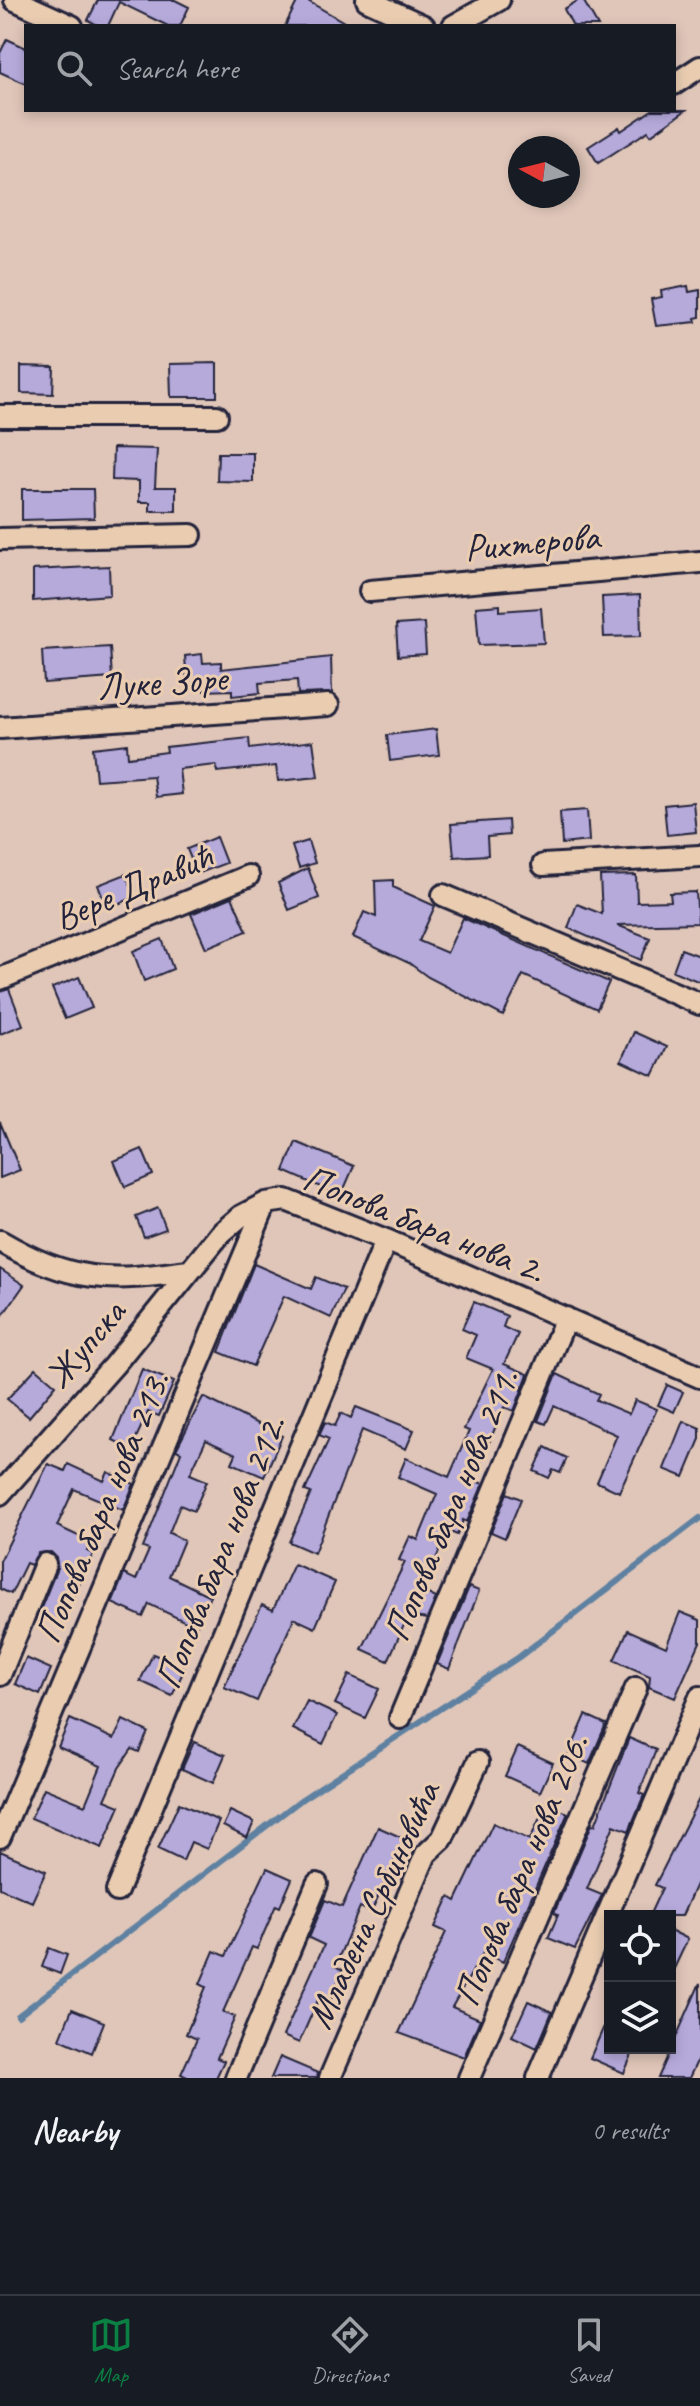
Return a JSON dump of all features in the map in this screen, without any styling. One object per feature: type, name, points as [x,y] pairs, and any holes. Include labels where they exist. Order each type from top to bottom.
[{"type":"street","points":[[15,0],[68,24]]},
{"type":"street","points":[[367,0],[420,24]]},
{"type":"street","points":[[457,24],[499,0]]},
{"type":"street","points":[[676,83],[700,67]]},
{"type":"street","points":[[0,416],[217,416]]},
{"type":"street","points":[[0,539],[191,535]]},
{"type":"street","name":"Рихтерова","points":[[370,591],[700,562]]},
{"type":"street","name":"Луке Зоре","points":[[0,728],[328,705]]},
{"type":"street","points":[[543,865],[700,856]]},
{"type":"street","name":"Вере Дравић","points":[[0,979],[248,876]]},
{"type":"street","points":[[443,895],[700,1004]]},
{"type":"street","name":"Попова бара нова 2.","points":[[189,1271],[220,1234],[241,1216],[266,1203],[286,1200],[386,1240],[700,1377]]},
{"type":"street","name":"Попова бара нова 213.","points":[[0,1837],[266,1203]]},
{"type":"street","name":"Попова бара нова 212.","points":[[117,1891],[386,1240]]},
{"type":"street","points":[[0,1241],[40,1265],[87,1277],[133,1278],[189,1271]]},
{"type":"street","name":"Жупска","points":[[0,1494],[114,1365],[189,1271]]},
{"type":"street","name":"Попова бара нова 211.","points":[[400,1718],[566,1318]]},
{"type":"street","points":[[0,1675],[45,1564]]},
{"type":"street","name":"Попова бара нова 206.","points":[[469,2078],[636,1688]]},
{"type":"street","points":[[538,2078],[700,1697]]},
{"type":"street","name":"Младена Србиновића","points":[[330,2078],[426,1854],[442,1839],[478,1762]]},
{"type":"street","points":[[236,2078],[317,1884]]},
{"type":"building","points":[[98,0],[175,0],[189,7],[181,24],[164,24],[119,2],[109,24],[95,24],[88,20]]},
{"type":"building","points":[[298,0],[306,0],[348,24],[286,24]]},
{"type":"building","points":[[583,0],[597,24],[572,24],[564,9]]},
{"type":"building","points":[[7,39],[24,47],[24,83],[0,72],[0,53]]},
{"type":"building","points":[[686,110],[651,135],[648,131],[598,163],[588,147],[619,127],[621,131],[649,112]]},
{"type":"building","points":[[688,286],[689,292],[700,290],[700,317],[695,318],[696,322],[656,326],[651,299],[662,297],[661,291]]},
{"type":"building","points":[[217,363],[217,397],[171,397],[170,364]]},
{"type":"building","points":[[21,366],[54,367],[53,394],[21,393]]},
{"type":"building","points":[[113,448],[157,449],[155,487],[176,487],[176,511],[150,511],[150,502],[139,502],[139,481],[112,480]]},
{"type":"building","points":[[218,453],[253,453],[253,482],[217,481]]},
{"type":"building","points":[[22,489],[93,489],[94,518],[22,520]]},
{"type":"building","points":[[109,566],[110,595],[33,601],[33,570]]},
{"type":"building","points":[[640,595],[641,636],[604,637],[602,597]]},
{"type":"building","points":[[500,605],[500,611],[541,608],[544,643],[479,645],[476,607]]},
{"type":"building","points":[[424,623],[426,654],[398,656],[396,625]]},
{"type":"building","points":[[110,647],[112,678],[44,683],[42,651]]},
{"type":"building","points":[[202,654],[203,663],[221,662],[221,669],[331,657],[332,693],[298,694],[297,680],[259,683],[260,693],[232,696],[232,690],[204,691],[204,684],[187,685],[185,656]]},
{"type":"building","points":[[436,729],[439,755],[390,761],[387,735]]},
{"type":"building","points":[[249,738],[250,749],[313,741],[318,777],[278,781],[276,766],[217,772],[216,765],[179,769],[182,794],[156,797],[153,776],[96,780],[93,748],[127,744],[128,757],[167,752],[166,747]]},
{"type":"building","points":[[693,802],[696,832],[667,835],[664,805]]},
{"type":"building","points":[[587,810],[589,841],[562,844],[560,812]]},
{"type":"building","points":[[508,820],[509,835],[487,837],[488,855],[454,857],[451,824]]},
{"type":"building","points":[[216,837],[226,863],[197,874],[187,849]]},
{"type":"building","points":[[308,841],[315,863],[299,868],[292,846]]},
{"type":"building","points":[[308,868],[319,898],[289,910],[278,883]]},
{"type":"building","points":[[126,874],[135,897],[107,909],[98,885]]},
{"type":"building","points":[[636,875],[637,902],[671,901],[670,893],[696,892],[698,923],[617,925],[650,938],[641,960],[568,928],[577,904],[602,914],[600,876]]},
{"type":"building","points":[[393,880],[393,887],[435,906],[419,941],[447,953],[463,918],[609,982],[597,1009],[523,975],[503,1016],[428,977],[409,963],[353,937],[364,912],[376,917],[375,881]]},
{"type":"building","points":[[232,897],[247,931],[206,948],[191,914]]},
{"type":"building","points":[[162,939],[173,969],[144,981],[133,951]]},
{"type":"building","points":[[681,949],[700,956],[700,982],[673,971]]},
{"type":"building","points":[[79,977],[92,1008],[65,1019],[52,988]]},
{"type":"building","points":[[9,989],[23,1025],[0,1034],[0,992]]},
{"type":"building","points":[[634,1032],[667,1047],[653,1076],[621,1061]]},
{"type":"building","points":[[0,1122],[20,1170],[0,1178]]},
{"type":"building","points":[[296,1142],[354,1166],[341,1196],[284,1171]]},
{"type":"building","points":[[142,1149],[153,1175],[125,1187],[114,1161]]},
{"type":"building","points":[[158,1208],[166,1229],[144,1237],[136,1217]]},
{"type":"building","points":[[254,1264],[311,1289],[316,1277],[344,1289],[331,1318],[284,1296],[253,1366],[219,1352]]},
{"type":"building","points":[[0,1269],[24,1285],[0,1319]]},
{"type":"building","points":[[474,1302],[507,1316],[503,1327],[518,1334],[504,1364],[528,1374],[514,1411],[504,1407],[484,1454],[474,1480],[483,1484],[467,1522],[463,1520],[457,1535],[448,1531],[422,1591],[436,1598],[427,1619],[408,1616],[388,1661],[362,1649],[405,1562],[399,1560],[410,1536],[418,1540],[437,1494],[398,1477],[406,1458],[449,1477],[469,1431],[464,1429],[493,1369],[466,1358],[476,1335],[462,1329]]},
{"type":"building","points":[[36,1368],[56,1385],[29,1417],[7,1399]]},
{"type":"building","points":[[142,1369],[174,1382],[159,1416],[148,1412],[131,1449],[113,1440]]},
{"type":"building","points":[[557,1374],[599,1394],[596,1400],[629,1414],[635,1400],[657,1409],[619,1492],[597,1482],[617,1435],[554,1406],[546,1424],[538,1421]]},
{"type":"building","points":[[667,1385],[683,1392],[674,1412],[658,1405]]},
{"type":"building","points":[[203,1397],[282,1436],[264,1477],[232,1463],[236,1454],[206,1440],[190,1474],[207,1481],[194,1511],[180,1505],[169,1533],[184,1540],[169,1576],[210,1596],[196,1627],[149,1604],[143,1617],[112,1603],[124,1574],[136,1580],[149,1550],[143,1548],[181,1452],[176,1450]]},
{"type":"building","points":[[356,1407],[414,1430],[406,1449],[362,1430],[314,1553],[289,1542],[311,1493],[305,1491],[329,1439],[319,1435],[325,1422],[335,1426],[341,1413],[351,1418]]},
{"type":"building","points":[[683,1421],[700,1428],[700,1439],[684,1477],[664,1469]]},
{"type":"building","points":[[545,1447],[567,1458],[560,1473],[553,1470],[549,1478],[534,1471]]},
{"type":"building","points":[[48,1464],[65,1471],[68,1464],[104,1481],[108,1472],[134,1484],[123,1510],[74,1489],[57,1526],[91,1542],[87,1551],[93,1554],[61,1623],[39,1613],[57,1568],[56,1557],[51,1552],[38,1553],[31,1565],[26,1563],[11,1594],[0,1589],[0,1561]]},
{"type":"building","points":[[507,1493],[521,1499],[505,1538],[491,1532]]},
{"type":"building","points":[[294,1564],[335,1582],[315,1628],[294,1618],[257,1701],[224,1687],[262,1605],[273,1610]]},
{"type":"building","points":[[469,1587],[479,1591],[449,1669],[437,1664]]},
{"type":"building","points":[[680,1612],[700,1620],[700,1642],[675,1698],[649,1687],[650,1676],[614,1660],[628,1630],[666,1647]]},
{"type":"building","points":[[153,1654],[185,1668],[172,1696],[140,1681]]},
{"type":"building","points":[[26,1658],[51,1669],[40,1695],[15,1684]]},
{"type":"building","points":[[349,1675],[379,1689],[365,1718],[335,1704]]},
{"type":"building","points":[[307,1701],[337,1715],[323,1744],[293,1729]]},
{"type":"building","points":[[586,1715],[606,1724],[589,1764],[569,1754]]},
{"type":"building","points":[[70,1719],[114,1739],[123,1720],[148,1732],[139,1752],[132,1749],[119,1768],[105,1800],[120,1806],[102,1848],[31,1818],[44,1788],[85,1805],[101,1766],[58,1747]]},
{"type":"building","points":[[629,1738],[656,1750],[639,1793],[644,1795],[629,1831],[614,1825],[587,1889],[602,1895],[575,1949],[548,1938],[558,1915],[554,1913],[592,1824],[595,1825]]},
{"type":"building","points":[[194,1742],[225,1755],[213,1783],[182,1769]]},
{"type":"building","points":[[518,1747],[553,1763],[540,1792],[505,1776]]},
{"type":"building","points":[[700,1797],[700,1875],[682,1916],[676,1916],[676,1910],[652,1910],[662,1888],[655,1885]]},
{"type":"building","points":[[179,1803],[219,1821],[207,1849],[191,1842],[183,1861],[158,1849]]},
{"type":"building","points":[[546,1804],[568,1813],[503,1962],[483,1953],[452,2007],[480,2019],[464,2057],[399,2033],[446,1932],[435,1927],[449,1897],[456,1901],[493,1823],[530,1840]]},
{"type":"building","points":[[230,1811],[254,1822],[247,1838],[223,1826]]},
{"type":"building","points":[[378,1827],[405,1839],[371,1912],[360,1907],[335,1966],[343,1970],[329,2004],[318,2000],[299,2043],[283,2036],[324,1945],[309,1938],[325,1900],[342,1907]]},
{"type":"building","points":[[0,1851],[46,1871],[32,1902],[0,1888]]},
{"type":"building","points":[[267,1868],[292,1879],[280,1907],[276,1905],[257,1949],[252,1947],[223,2012],[235,2017],[217,2058],[224,2061],[216,2078],[189,2078],[181,2074],[197,2039],[186,2034],[206,1987],[200,1984],[214,1951],[226,1956]]},
{"type":"building","points":[[676,1933],[688,1939],[676,1964]]},
{"type":"building","points":[[49,1948],[67,1955],[60,1974],[42,1967]]},
{"type":"building","points":[[700,1983],[700,2055],[689,2078],[658,2078],[669,2054],[676,2054],[676,2037]]},
{"type":"building","points":[[528,2001],[552,2012],[537,2048],[512,2036]]},
{"type":"building","points":[[72,2009],[104,2022],[92,2053],[60,2039]]},
{"type":"building","points":[[604,2026],[604,2054],[632,2054],[624,2073],[590,2058]]},
{"type":"building","points":[[280,2057],[318,2073],[317,2078],[271,2078]]},
{"type":"waterway","points":[[18,2016],[302,1799],[519,1657],[700,1518]]}]
